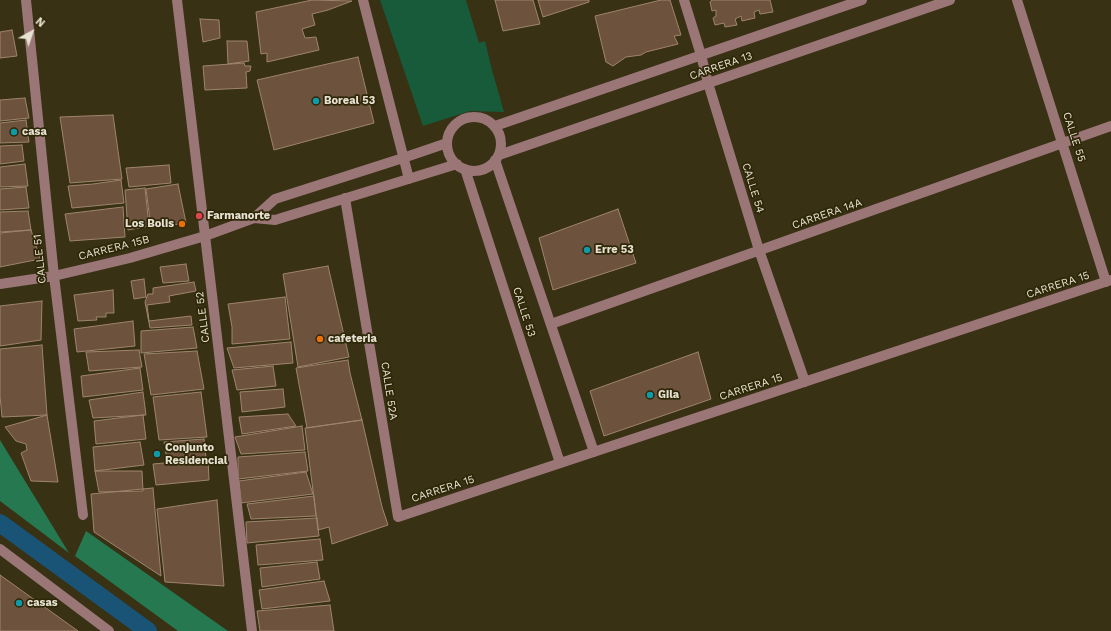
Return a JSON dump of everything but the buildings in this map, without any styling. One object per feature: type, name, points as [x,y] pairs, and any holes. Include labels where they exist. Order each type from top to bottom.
[{"type":"street","name":"CALLE 51","points":[[26,0],[54,276],[82,515]]},
{"type":"street","name":"CALLE 52","points":[[177,0],[252,631]]},
{"type":"street","points":[[363,0],[409,179]]},
{"type":"street","name":"CALLE 54","points":[[684,0],[759,250],[805,382]]},
{"type":"street","name":"CARRERA 13","points":[[495,126],[860,0]]},
{"type":"street","name":"CARRERA 13","points":[[497,157],[950,0]]},
{"type":"street","name":"CALLE 55","points":[[1017,0],[1109,281]]},
{"type":"street","points":[[470,117],[479,117],[488,120],[495,126],[500,135],[501,145],[497,157],[490,165],[482,169],[474,170],[461,166],[452,158],[448,151],[447,143],[449,134],[454,126],[461,120],[470,117]]},
{"type":"street","name":"CARRERA 14A","points":[[551,324],[1111,126]]},
{"type":"street","name":"CARRERA 15B","points":[[0,284],[54,276],[130,258],[205,236],[254,218],[275,199],[447,143]]},
{"type":"street","name":"CALLE 53","points":[[497,157],[594,452]]},
{"type":"street","name":"CARRERA 15B","points":[[254,218],[275,220],[409,179],[461,166]]},
{"type":"street","name":"CALLE 53","points":[[461,166],[560,463]]},
{"type":"street","name":"CALLE 52A","points":[[345,198],[398,517]]},
{"type":"street","name":"CARRERA 15","points":[[398,517],[1109,281]]},
{"type":"street","points":[[0,549],[109,631]]},
{"type":"green space","points":[[380,0],[466,0],[479,43],[485,41],[504,112],[470,111],[423,126]]},
{"type":"green space","points":[[0,440],[69,553],[0,501]]},
{"type":"green space","points":[[86,531],[228,631],[178,631],[75,556]]},
{"type":"waterway","points":[[0,523],[148,631]]},
{"type":"place","name":"Boreal 53","points":[[316,101]]},
{"type":"place","name":"casa","points":[[14,132]]},
{"type":"place","name":"Farmanorte","points":[[199,216]]},
{"type":"place","name":"Los Bolis","points":[[182,224]]},
{"type":"place","name":"Erre 53","points":[[587,250]]},
{"type":"place","name":"cafeteria","points":[[320,339]]},
{"type":"place","name":"Gila","points":[[650,395]]},
{"type":"place","name":"Conjunto Residencial","points":[[157,454]]},
{"type":"place","name":"casas","points":[[19,603]]}]
